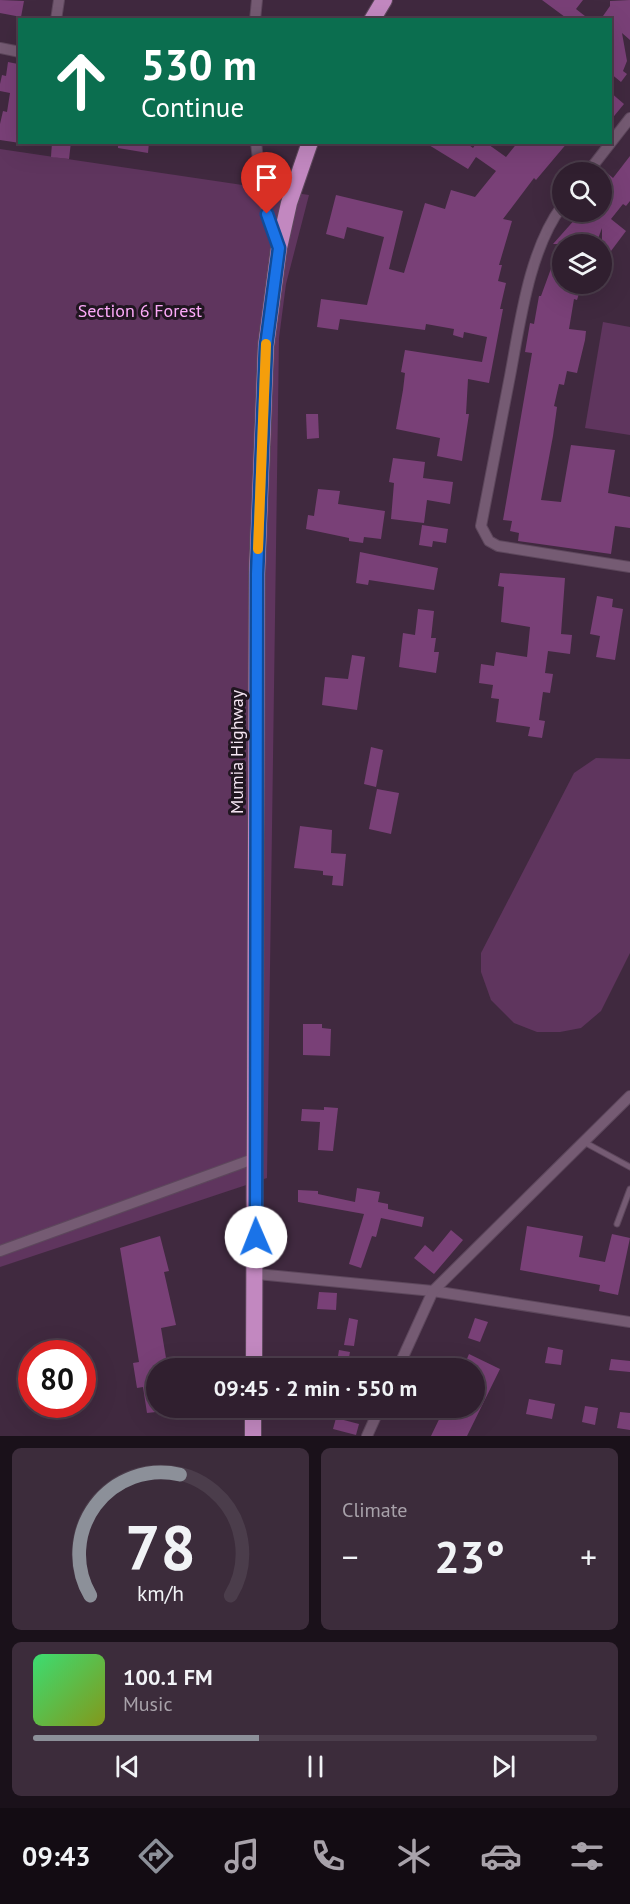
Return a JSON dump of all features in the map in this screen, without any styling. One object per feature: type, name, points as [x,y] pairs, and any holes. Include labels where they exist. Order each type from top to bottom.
[{"type":"highway","points":[[373,18],[384,0]]},
{"type":"highway","name":"Mumia Highway","points":[[255,1358],[257,574],[266,346],[279,248],[289,203],[309,144]]},
{"type":"highway","points":[[253,1436],[254,1418]]},
{"type":"street","points":[[56,18],[59,0]]},
{"type":"street","points":[[255,18],[257,0]]},
{"type":"street","points":[[0,48],[18,52]]},
{"type":"street","points":[[612,141],[630,118]]},
{"type":"street","points":[[256,144],[262,196],[279,248]]},
{"type":"street","points":[[596,162],[610,144]]},
{"type":"street","points":[[552,220],[539,251],[522,310],[482,526],[489,541],[498,546],[630,567]]},
{"type":"street","points":[[403,1358],[433,1291],[630,1096]]},
{"type":"street","points":[[0,1251],[256,1158]]},
{"type":"street","points":[[257,1274],[433,1291],[630,1322]]},
{"type":"street","points":[[367,1436],[375,1418]]},
{"type":"lane","points":[[583,1142],[630,1167]]},
{"type":"lane","points":[[617,1224],[630,1189]]},
{"type":"green space","name":"Section 6 Forest","points":[[0,149],[309,195],[286,284],[279,338],[267,1178],[0,1267]]},
{"type":"green space","points":[[603,322],[630,327],[630,435],[585,428]]},
{"type":"green space","points":[[596,758],[630,759],[630,953],[601,1011],[581,1028],[560,1032],[537,1032],[514,1023],[491,1000],[481,972],[481,953],[574,773]]},
{"type":"building","points":[[0,0],[24,1],[21,17],[0,13]]},
{"type":"building","points":[[542,0],[583,0],[576,9],[587,18],[566,18]]},
{"type":"building","points":[[630,0],[630,40],[622,33],[627,61],[623,71],[627,74],[621,82],[612,75],[612,18],[603,16],[610,6],[610,1]]},
{"type":"building","points":[[8,62],[18,64],[18,143],[0,140],[0,124],[3,111],[7,112],[10,93],[0,91],[2,75],[6,76]]},
{"type":"building","points":[[612,94],[624,104],[612,119]]},
{"type":"building","points":[[52,144],[71,144],[69,159],[51,157]]},
{"type":"building","points":[[118,144],[149,144],[148,153],[118,148]]},
{"type":"building","points":[[427,144],[468,144],[473,148],[476,144],[488,144],[506,157],[516,144],[566,144],[536,180],[534,178],[503,219],[512,221],[499,265],[502,265],[498,281],[506,283],[500,309],[503,309],[489,383],[468,379],[466,414],[469,414],[462,461],[437,456],[440,438],[396,429],[405,373],[401,372],[405,350],[482,362],[487,337],[464,332],[463,338],[453,335],[454,329],[426,324],[425,330],[340,319],[338,330],[317,327],[321,299],[367,305],[384,237],[347,227],[344,239],[326,234],[336,195],[403,211],[389,269],[404,273],[425,203],[445,209],[451,190],[475,197],[496,171],[476,157],[468,169]]},
{"type":"building","points":[[630,156],[630,201],[626,206],[623,204],[612,218],[612,177]]},
{"type":"building","points":[[612,220],[626,231],[612,250],[612,234],[602,234],[602,228],[600,234],[562,234],[573,222],[612,222]]},
{"type":"building","points":[[552,266],[552,294],[579,294],[577,300],[574,299],[569,329],[586,331],[577,373],[567,371],[564,385],[559,384],[554,406],[557,407],[553,436],[541,500],[561,502],[571,445],[615,450],[608,493],[630,497],[630,528],[615,526],[611,554],[518,541],[519,533],[510,531],[512,521],[503,520],[532,353],[525,352],[530,323],[534,324],[539,296],[541,296]]},
{"type":"building","points":[[306,414],[318,414],[319,438],[307,439]]},
{"type":"building","points":[[393,458],[425,462],[423,478],[453,482],[450,504],[427,500],[424,523],[391,519],[394,483],[389,482]]},
{"type":"building","points":[[318,489],[340,491],[338,504],[385,511],[381,539],[364,537],[363,543],[306,529],[308,515],[314,516]]},
{"type":"building","points":[[422,525],[448,529],[446,543],[433,541],[432,547],[419,545]]},
{"type":"building","points":[[360,552],[438,568],[434,590],[369,580],[368,585],[356,583]]},
{"type":"building","points":[[500,573],[565,578],[561,634],[572,635],[570,654],[548,651],[545,673],[553,674],[550,693],[543,692],[539,720],[545,721],[542,738],[528,736],[530,727],[496,722],[499,699],[491,698],[493,685],[479,683],[481,664],[494,666],[496,652],[527,657],[530,627],[501,622],[504,587],[498,586]]},
{"type":"building","points":[[597,596],[613,599],[612,607],[623,609],[615,660],[596,657],[600,636],[590,634]]},
{"type":"building","points":[[418,609],[434,611],[431,638],[436,638],[434,652],[439,652],[436,673],[399,667],[403,633],[415,635]]},
{"type":"building","points":[[352,655],[365,657],[357,710],[322,705],[325,677],[348,679]]},
{"type":"building","points":[[371,747],[383,750],[376,787],[364,784]]},
{"type":"building","points":[[377,789],[399,793],[391,834],[369,829]]},
{"type":"building","points":[[300,826],[332,830],[331,853],[346,854],[343,886],[332,885],[333,876],[323,875],[323,871],[294,868]]},
{"type":"building","points":[[303,1024],[322,1024],[322,1028],[331,1029],[330,1056],[303,1055]]},
{"type":"building","points":[[324,1107],[338,1108],[333,1151],[318,1150],[320,1122],[301,1121],[302,1109],[324,1110]]},
{"type":"building","points":[[357,1188],[380,1192],[378,1202],[388,1204],[388,1209],[424,1217],[422,1227],[381,1218],[376,1237],[372,1236],[361,1268],[349,1264],[364,1214],[298,1202],[298,1190],[318,1191],[318,1194],[355,1202]]},
{"type":"building","points":[[527,1226],[583,1236],[579,1257],[605,1262],[612,1234],[630,1238],[618,1295],[599,1291],[600,1285],[520,1270]]},
{"type":"building","points":[[451,1230],[463,1240],[434,1274],[414,1258],[425,1245],[433,1252]]},
{"type":"building","points":[[160,1236],[169,1271],[164,1272],[176,1325],[161,1328],[166,1358],[146,1358],[146,1406],[143,1387],[137,1388],[133,1363],[139,1362],[120,1248]]},
{"type":"building","points":[[319,1292],[337,1293],[336,1310],[317,1309]]},
{"type":"building","points":[[349,1318],[358,1320],[354,1346],[344,1345]]},
{"type":"building","points":[[475,1318],[488,1322],[480,1342],[468,1338]]},
{"type":"building","points":[[548,1347],[563,1350],[561,1365],[545,1363]]},
{"type":"building","points":[[339,1350],[350,1352],[349,1358],[338,1358]]},
{"type":"building","points":[[611,1359],[630,1361],[630,1372],[609,1370]]},
{"type":"building","points":[[485,1362],[500,1369],[485,1399]]},
{"type":"building","points":[[529,1399],[555,1404],[552,1419],[526,1414]]},
{"type":"building","points":[[585,1406],[598,1408],[595,1425],[582,1422]]},
{"type":"building","points":[[620,1412],[630,1413],[630,1430],[617,1428]]},
{"type":"building","points":[[336,1418],[359,1424],[356,1435],[333,1429]]},
{"type":"building","points":[[440,1418],[476,1418],[467,1436],[431,1436]]},
{"type":"slow traffic","points":[[258,549],[266,344]]},
{"type":"route","points":[[256,1237],[257,574],[266,346],[279,248],[267,214]]}]
